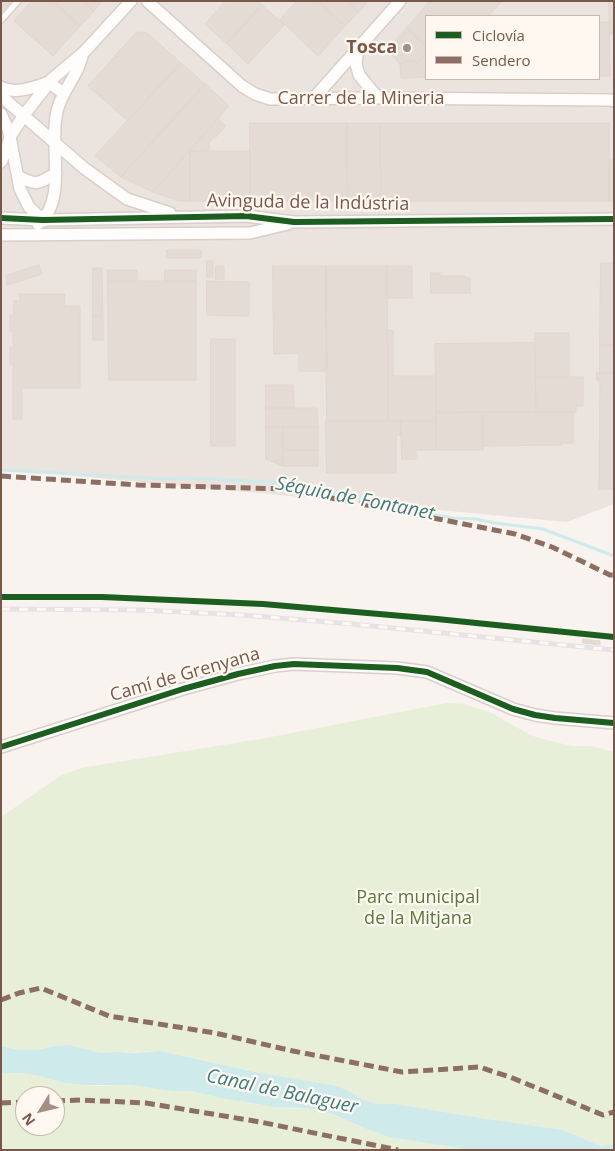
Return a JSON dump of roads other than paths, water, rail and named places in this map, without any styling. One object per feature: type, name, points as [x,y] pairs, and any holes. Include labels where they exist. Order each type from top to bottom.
[{"type":"street","points":[[1,162],[10,137],[49,82],[84,52],[131,1]]},
{"type":"street","name":"Carrer de la Mineria","points":[[147,1],[242,86],[255,94],[270,99],[613,100]]},
{"type":"street","points":[[314,98],[400,1]]},
{"type":"street","points":[[358,48],[356,64],[359,76],[378,98]]},
{"type":"street","points":[[23,235],[42,220],[53,199],[56,173],[55,118],[58,104],[78,68],[84,52]]},
{"type":"street","points":[[1,87],[8,90],[21,90],[49,82]]},
{"type":"street","points":[[49,82],[64,94]]},
{"type":"street","points":[[1,96],[84,168],[127,199],[178,216]]},
{"type":"street","points":[[1,114],[8,129],[20,189],[29,207],[42,220],[64,235]]},
{"type":"street","points":[[18,176],[30,183],[43,181],[56,173]]},
{"type":"street","name":"Avinguda de la Indústria","points":[[1,218],[42,220],[246,216],[294,222],[614,219]]},
{"type":"street","name":"Avinguda de la Indústria","points":[[1,235],[250,233],[294,222]]},
{"type":"street","name":"Camí de Grenyana","points":[[1,747],[183,689],[238,674],[294,664],[397,668],[427,672],[513,709],[555,718],[614,723]]},
{"type":"lane","points":[[1,20],[18,1]]},
{"type":"water","name":"Canal de Balaguer","points":[[68,1045],[101,1053],[160,1051],[255,1072],[338,1086],[377,1104],[396,1104],[563,1130],[601,1146],[614,1144],[614,1150],[472,1150],[389,1137],[333,1114],[313,1109],[274,1107],[192,1091],[173,1091],[131,1085],[85,1085],[65,1083],[20,1073],[1,1073],[1,1046],[19,1050],[37,1050]]},
{"type":"waterway","name":"Séquia de Fontanet","points":[[1,470],[167,479],[184,478],[290,483],[335,495],[359,497],[420,512],[543,529],[614,556]]},
{"type":"railway","points":[[1,609],[141,610],[242,615],[614,650]]},
{"type":"place","name":"Tosca","points":[[407,48]]},
{"type":"park label","name":"Parc municipal de la Mitjana","points":[[418,908]]}]
